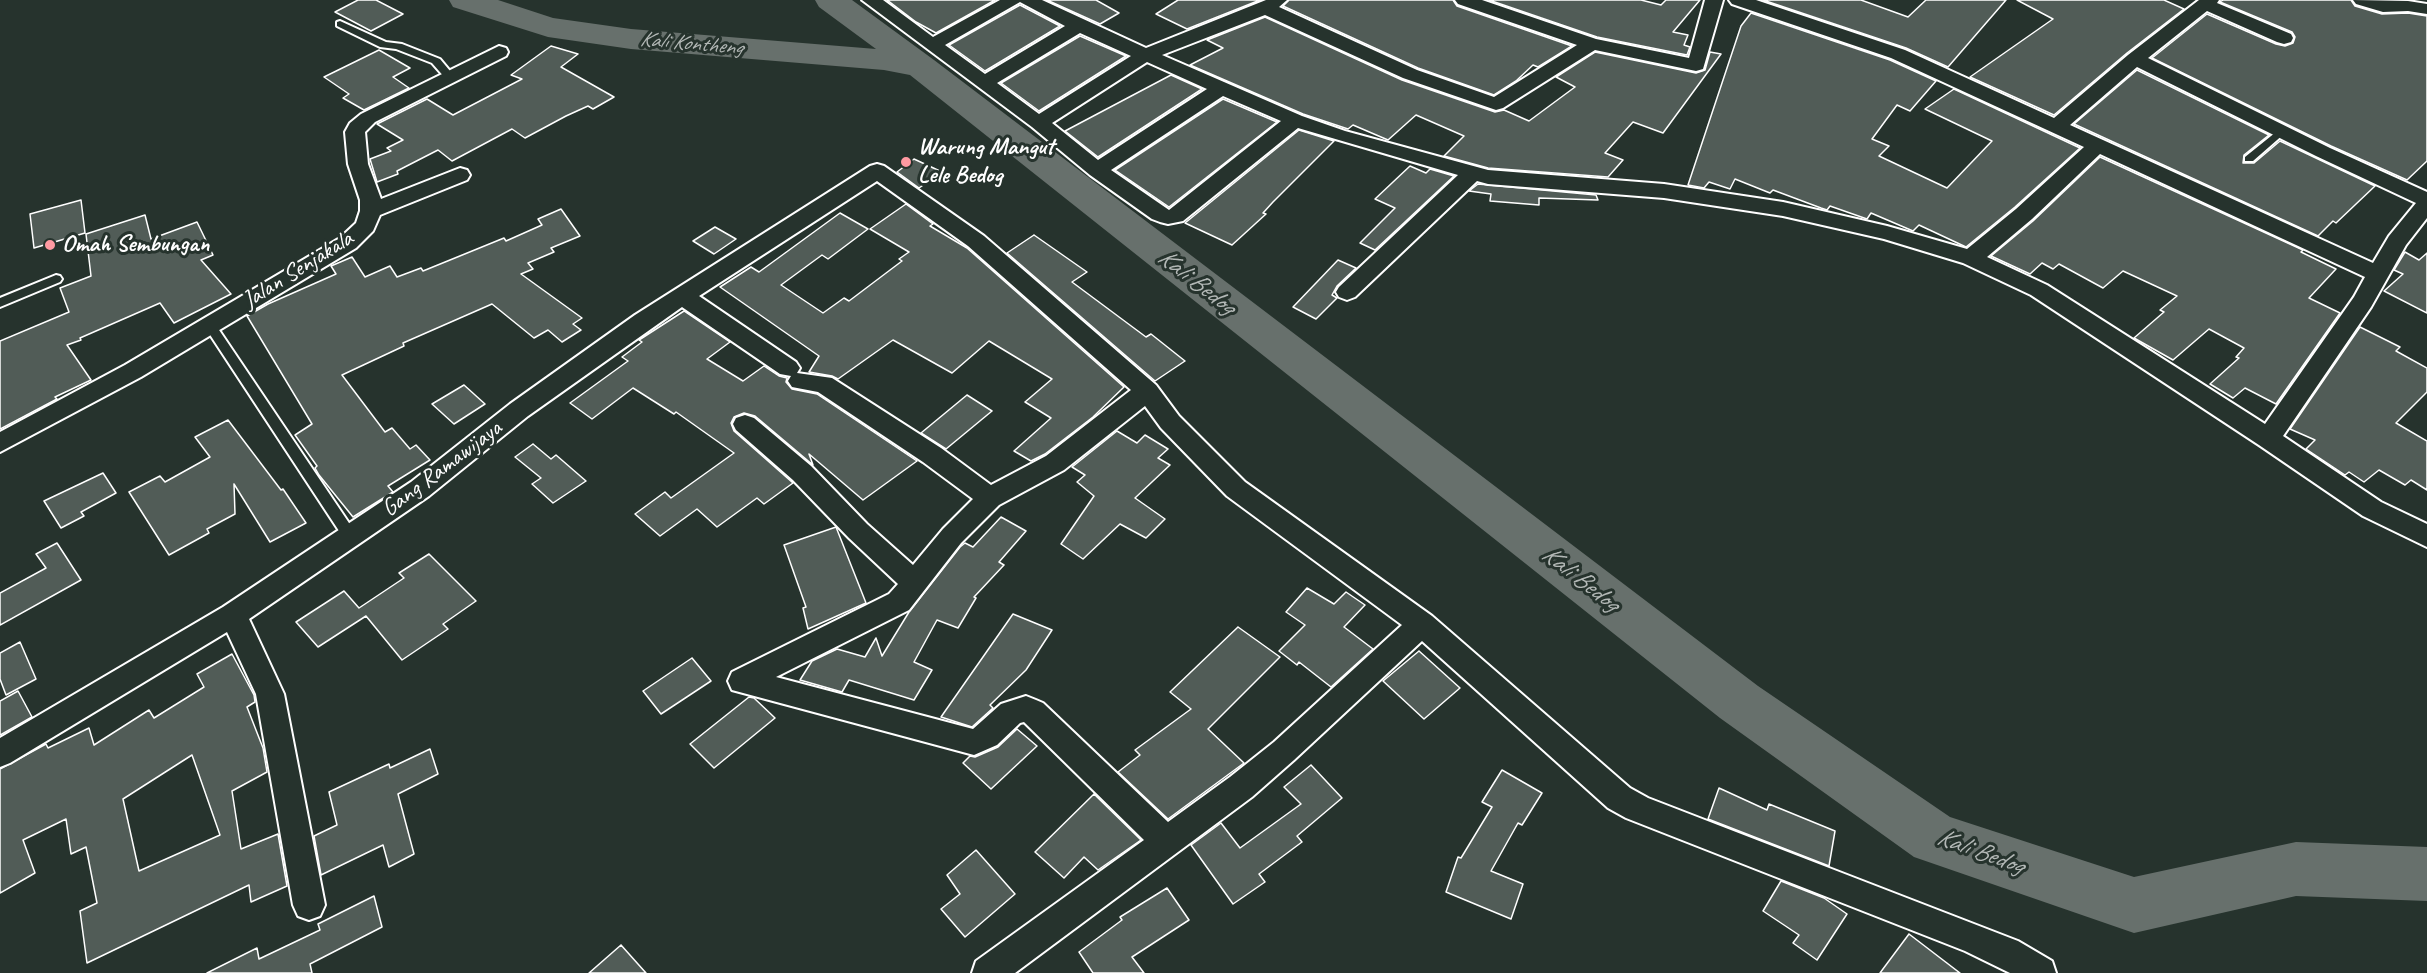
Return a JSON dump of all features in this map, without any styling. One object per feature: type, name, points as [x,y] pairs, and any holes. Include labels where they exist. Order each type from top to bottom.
[{"type":"street","points":[[932,45],[1013,0]]},
{"type":"street","points":[[1029,0],[1079,26],[1295,120],[1338,135],[1473,173],[1488,177],[1664,191],[1783,209],[1887,233],[1971,258],[2038,290],[2268,438],[2372,509],[2427,536]]},
{"type":"street","points":[[1464,0],[1592,44],[1696,65],[1712,0]]},
{"type":"street","points":[[1738,0],[1898,54],[2378,274]]},
{"type":"street","points":[[2362,0],[2382,7],[2408,6],[2427,9]]},
{"type":"street","points":[[881,2],[932,45],[1039,123],[1097,170],[1160,214],[1175,216],[1295,120]]},
{"type":"street","points":[[1039,123],[1145,55],[1273,2],[1410,74],[1496,104],[1592,44]]},
{"type":"street","points":[[2057,126],[2135,59],[2208,2],[2284,38]]},
{"type":"street","points":[[984,83],[1079,26]]},
{"type":"street","name":"Jalan Senjakala","points":[[0,443],[133,371],[348,243],[365,226],[371,212],[371,200],[358,164],[355,132],[357,127],[368,118],[499,52]]},
{"type":"street","points":[[2135,59],[2281,131],[2424,212],[2397,241],[2363,301],[2268,438]]},
{"type":"street","points":[[1097,170],[1222,88]]},
{"type":"street","points":[[1971,258],[2097,146]]},
{"type":"street","name":"Gang Ramawijaya","points":[[0,754],[233,615],[420,489],[571,372],[683,296],[877,171],[976,241],[1147,392]]},
{"type":"street","points":[[1347,292],[1473,173]]},
{"type":"street","points":[[371,212],[460,175]]},
{"type":"street","points":[[683,296],[794,375],[824,384],[990,498]]},
{"type":"street","points":[[1166,841],[1034,712],[1026,709],[1011,713],[987,736],[974,742],[742,681],[899,602],[952,536],[990,498],[1055,463],[1147,392],[1170,422],[1236,489],[1422,624],[1619,798],[1637,808],[1971,937],[2006,952],[2040,973]]},
{"type":"street","points":[[745,424],[802,473],[858,531],[915,582]]},
{"type":"street","points":[[233,615],[270,693],[309,905]]},
{"type":"street","points":[[988,973],[1241,787],[1422,624]]},
{"type":"lane","points":[[340,24],[384,45],[398,46],[436,61],[450,77]]},
{"type":"lane","points":[[2249,159],[2281,131]]},
{"type":"lane","points":[[0,303],[56,279]]},
{"type":"lane","points":[[209,324],[350,536]]},
{"type":"building","points":[[358,0],[376,0],[403,14],[371,31],[335,12]]},
{"type":"building","points":[[887,0],[995,0],[936,33],[916,22]]},
{"type":"building","points":[[1047,0],[1096,0],[1119,13],[1100,24]]},
{"type":"building","points":[[1178,0],[1260,0],[1187,29],[1156,14]]},
{"type":"building","points":[[1289,0],[1453,0],[1457,6],[1572,46],[1538,67],[1533,65],[1516,81],[1494,95],[1418,68],[1283,6]]},
{"type":"building","points":[[1489,0],[1641,0],[1661,5],[1666,0],[1700,0],[1673,32],[1688,35],[1684,45],[1690,47],[1687,55],[1597,37]]},
{"type":"building","points":[[1763,0],[1861,0],[1908,17],[1926,0],[2006,0],[1948,67],[1906,48]]},
{"type":"building","points":[[2017,0],[2164,0],[2184,9],[2127,53],[2054,115],[1970,77],[2053,19]]},
{"type":"building","points":[[2223,0],[2351,0],[2355,6],[2382,14],[2408,13],[2427,16],[2427,161],[2407,180],[2331,146],[2152,58],[2207,14],[2276,44],[2285,46],[2293,43],[2295,37],[2292,32],[2220,2]]},
{"type":"building","points":[[1020,5],[1060,26],[985,71],[949,45]]},
{"type":"building","points":[[1751,13],[1890,60],[1936,81],[1910,111],[1897,105],[1872,139],[1889,146],[1879,156],[1947,188],[1992,141],[1925,109],[1954,89],[2080,148],[2015,207],[1966,247],[1919,225],[1913,231],[1871,213],[1867,219],[1830,206],[1827,210],[1773,190],[1770,193],[1735,179],[1730,189],[1709,182],[1704,188],[1688,185],[1741,26]]},
{"type":"building","points":[[1265,17],[1402,80],[1495,112],[1504,110],[1529,121],[1575,87],[1556,77],[1595,52],[1696,73],[1705,70],[1710,52],[1721,54],[1663,133],[1633,122],[1605,153],[1623,160],[1608,177],[1488,168],[1444,156],[1464,136],[1416,115],[1388,140],[1353,125],[1348,129],[1303,114],[1190,65],[1223,48],[1207,40]]},
{"type":"building","points":[[1080,36],[1126,56],[1039,111],[1001,83]]},
{"type":"building","points":[[551,46],[578,54],[561,67],[614,97],[593,109],[588,106],[566,116],[525,138],[512,129],[452,161],[438,150],[397,171],[398,174],[377,182],[370,159],[391,151],[387,148],[403,140],[377,124],[427,99],[453,115],[522,79],[511,75]]},
{"type":"building","points":[[379,50],[410,68],[393,77],[409,88],[364,110],[343,98],[349,94],[324,77]]},
{"type":"building","points":[[2137,70],[2269,135],[2244,155],[2243,163],[2254,163],[2280,141],[2375,186],[2336,223],[2333,221],[2318,236],[2074,124]]},
{"type":"building","points":[[1171,75],[1202,89],[1098,157],[1065,131]]},
{"type":"building","points":[[1223,99],[1277,122],[1169,207],[1115,170]]},
{"type":"building","points":[[1299,130],[1334,141],[1263,213],[1266,214],[1232,245],[1185,223]]},
{"type":"building","points":[[2100,157],[2303,250],[2301,252],[2336,269],[2309,298],[2340,313],[2276,404],[2245,388],[2233,398],[2210,384],[2239,358],[2236,357],[2244,348],[2209,329],[2173,360],[2134,338],[2164,312],[2160,310],[2177,296],[2123,271],[2103,288],[2059,264],[2053,269],[2042,263],[2030,274],[1991,256],[2033,221]]},
{"type":"building","points":[[914,159],[942,172],[919,188],[897,172]]},
{"type":"building","points":[[1410,166],[1426,173],[1430,169],[1454,176],[1375,250],[1360,243],[1395,208],[1375,199]]},
{"type":"building","points":[[1478,184],[1596,195],[1598,200],[1539,198],[1539,205],[1490,201],[1491,194],[1469,191]]},
{"type":"building","points":[[81,200],[85,233],[34,248],[30,214]]},
{"type":"building","points":[[906,204],[933,224],[930,226],[967,248],[1124,387],[1093,417],[1045,454],[1031,461],[1014,451],[1051,418],[1025,402],[1052,379],[989,341],[952,373],[893,340],[838,379],[809,372],[819,356],[720,287],[751,267],[759,272],[840,213],[868,229],[828,259],[822,255],[781,285],[823,313],[844,298],[849,301],[902,261],[899,259],[909,252],[870,229]]},
{"type":"building","points":[[561,209],[580,236],[551,248],[554,252],[528,263],[533,269],[521,274],[582,318],[573,324],[581,330],[562,342],[548,330],[534,338],[492,304],[403,343],[404,346],[342,375],[385,432],[392,428],[410,449],[416,445],[430,460],[388,486],[393,492],[353,517],[319,475],[315,468],[317,466],[295,435],[312,424],[247,316],[268,304],[336,274],[331,266],[352,257],[365,277],[390,266],[397,277],[421,268],[423,271],[504,238],[506,241],[542,225],[538,219]]},
{"type":"building","points":[[145,215],[151,239],[197,222],[213,255],[201,260],[231,294],[174,323],[160,303],[67,345],[91,380],[55,397],[57,399],[0,429],[0,341],[69,312],[60,288],[91,276],[86,234]]},
{"type":"building","points":[[715,227],[736,239],[714,254],[693,241]]},
{"type":"building","points":[[1034,235],[1087,272],[1072,282],[1146,337],[1151,334],[1185,361],[1155,381],[1007,253]]},
{"type":"building","points":[[2405,252],[2419,260],[2427,253],[2427,313],[2384,291],[2403,274],[2394,270]]},
{"type":"building","points":[[1338,260],[1356,268],[1337,286],[1332,295],[1337,298],[1316,319],[1293,307]]},
{"type":"building","points":[[684,311],[730,342],[707,359],[743,381],[764,366],[779,376],[787,378],[786,382],[792,389],[817,394],[917,461],[863,500],[809,454],[813,465],[755,416],[744,413],[734,417],[731,423],[734,431],[793,483],[764,504],[757,498],[717,527],[697,509],[660,536],[635,514],[665,492],[671,498],[734,453],[676,412],[674,414],[633,388],[592,419],[570,403],[628,361],[622,357],[642,342],[639,340]]},
{"type":"building","points":[[2360,327],[2400,347],[2396,351],[2427,368],[2427,392],[2396,423],[2427,441],[2427,490],[2411,480],[2405,485],[2379,470],[2364,482],[2349,472],[2345,475],[2306,449],[2315,440],[2290,429]]},
{"type":"building","points":[[464,385],[485,404],[454,424],[432,404]]},
{"type":"building","points":[[967,395],[992,411],[946,449],[921,433]]},
{"type":"building","points":[[228,420],[281,490],[283,489],[306,523],[270,542],[234,484],[235,514],[207,529],[209,533],[169,555],[129,492],[160,476],[165,482],[210,457],[195,437]]},
{"type":"building","points":[[1117,431],[1137,443],[1145,435],[1168,449],[1158,458],[1170,465],[1135,498],[1165,519],[1146,538],[1120,524],[1083,559],[1061,544],[1094,496],[1077,482],[1085,475],[1072,467]]},
{"type":"building","points":[[533,444],[551,459],[556,455],[586,481],[553,503],[532,484],[541,478],[515,457]]},
{"type":"building","points":[[103,473],[116,493],[81,512],[84,516],[61,528],[44,501]]},
{"type":"building","points":[[1001,517],[1026,531],[999,562],[1004,565],[974,597],[976,598],[958,628],[937,620],[914,662],[932,670],[914,700],[849,680],[842,692],[800,680],[812,661],[837,649],[865,657],[876,638],[882,656],[909,612],[960,547],[965,543],[973,547]]},
{"type":"building","points":[[836,527],[866,603],[808,629],[803,608],[806,607],[784,545]]},
{"type":"building","points":[[57,543],[81,580],[0,625],[0,593],[46,568],[36,554]]},
{"type":"building","points":[[429,554],[476,601],[443,624],[448,629],[402,660],[366,616],[318,647],[296,622],[344,591],[359,608],[404,578],[399,573]]},
{"type":"building","points":[[1307,588],[1334,604],[1346,592],[1365,605],[1344,627],[1373,649],[1331,687],[1299,662],[1297,665],[1279,651],[1305,625],[1286,612]]},
{"type":"building","points":[[1013,614],[1052,630],[1026,670],[990,705],[993,708],[972,727],[941,717]]},
{"type":"building","points":[[1238,627],[1280,657],[1208,729],[1244,763],[1168,819],[1118,772],[1140,755],[1135,750],[1191,709],[1170,692]]},
{"type":"building","points":[[20,642],[36,679],[6,695],[0,679],[0,653]]},
{"type":"building","points":[[1419,651],[1460,688],[1424,719],[1383,681]]},
{"type":"building","points":[[232,654],[254,695],[255,702],[247,707],[263,748],[267,772],[232,791],[241,849],[278,834],[287,886],[251,902],[249,885],[87,963],[80,911],[97,903],[86,847],[71,854],[66,819],[23,840],[35,873],[0,893],[0,769],[46,744],[48,748],[89,728],[94,745],[149,710],[154,718],[204,687],[197,674]],"holes":[[[192,755],[220,835],[139,871],[123,799]]]},
{"type":"building","points":[[692,658],[711,681],[661,714],[643,691]]},
{"type":"building","points":[[18,691],[32,717],[0,735],[0,701]]},
{"type":"building","points":[[749,697],[754,698],[775,718],[714,768],[690,744]]},
{"type":"building","points":[[1017,729],[1037,746],[991,789],[963,763],[970,756],[975,757],[998,747]]},
{"type":"building","points":[[430,749],[438,774],[398,794],[414,854],[389,867],[383,845],[321,875],[314,836],[337,825],[329,792],[389,764],[390,768]]},
{"type":"building","points":[[1311,765],[1342,798],[1297,836],[1302,842],[1259,874],[1265,882],[1233,904],[1191,845],[1221,823],[1240,848],[1301,804],[1284,787]]},
{"type":"building","points":[[1502,770],[1542,793],[1522,825],[1518,823],[1491,871],[1523,884],[1511,919],[1446,892],[1458,857],[1461,858],[1492,807],[1482,802]]},
{"type":"building","points":[[1719,788],[1767,810],[1769,804],[1835,831],[1829,866],[1708,819]]},
{"type":"building","points":[[1094,794],[1141,840],[1098,870],[1084,857],[1064,878],[1035,852]]},
{"type":"building","points":[[976,850],[1015,894],[965,937],[941,909],[960,894],[947,875]]},
{"type":"building","points":[[1781,881],[1824,898],[1847,914],[1817,960],[1793,943],[1799,935],[1763,911]]},
{"type":"building","points":[[1167,888],[1189,920],[1132,957],[1144,973],[1093,973],[1079,952],[1122,920],[1120,917]]},
{"type":"building","points":[[374,896],[382,927],[310,964],[312,973],[207,973],[257,948],[259,959],[320,930],[318,924]]},
{"type":"building","points":[[1909,934],[1960,973],[1880,973]]},
{"type":"building","points":[[621,945],[646,973],[589,973]]},
{"type":"waterway","name":"Kali Kontheng","points":[[465,0],[548,27],[631,39],[884,60],[919,66]]},
{"type":"waterway","name":"Kali Bedog","points":[[831,0],[922,67],[1739,702],[1934,838],[2134,905],[2296,869],[2427,874]]},
{"type":"place","name":"Warung Mangut Lele Bedog","points":[[906,162]]},
{"type":"place","name":"Omah Sembungan","points":[[50,245]]}]
